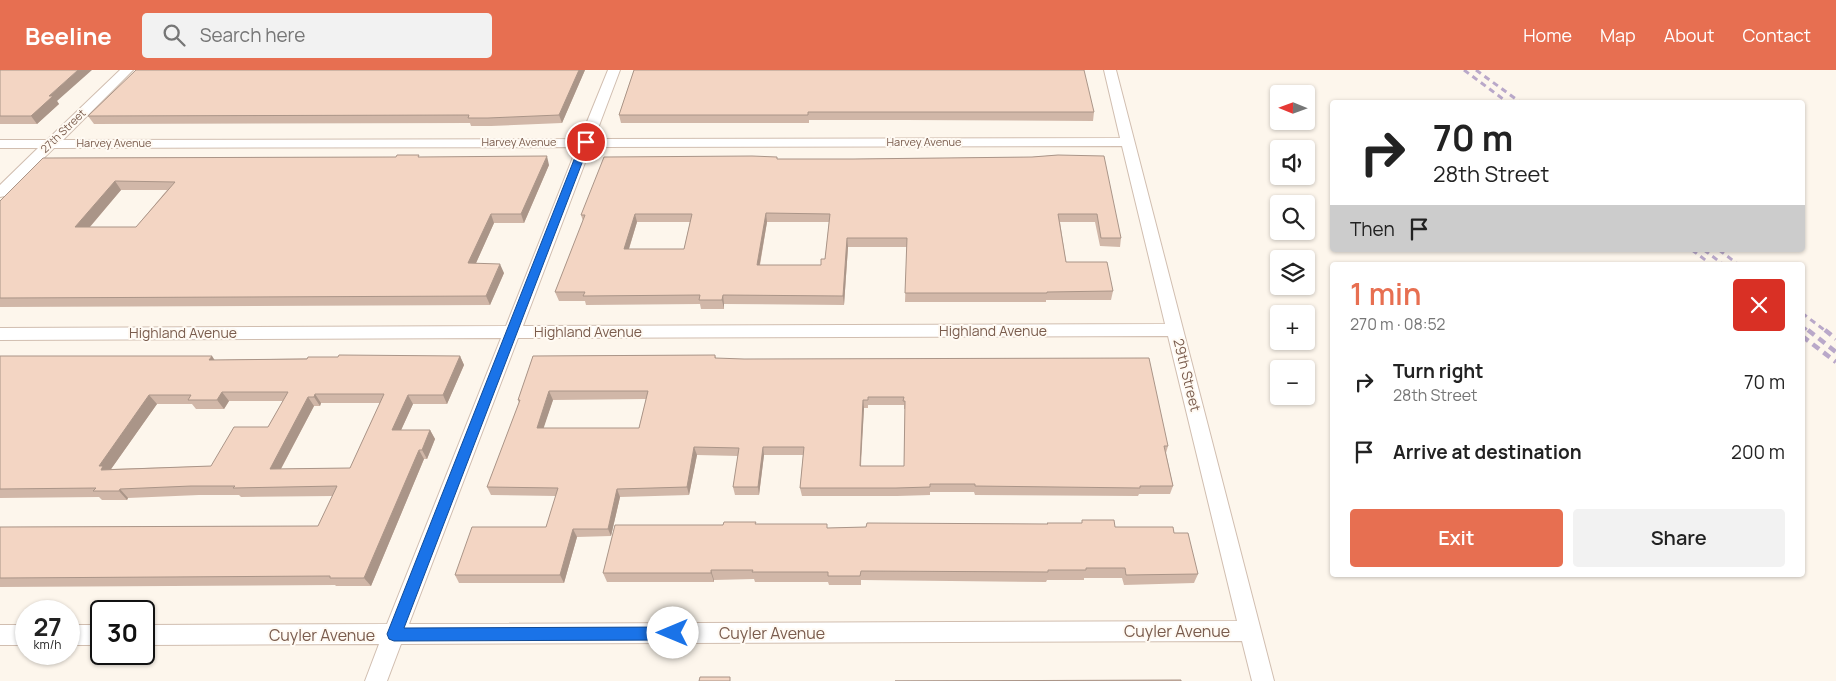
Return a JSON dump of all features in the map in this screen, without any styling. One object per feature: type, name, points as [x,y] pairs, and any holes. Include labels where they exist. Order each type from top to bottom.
[{"type":"street","name":"27th Street","points":[[0,193],[127,70]]},
{"type":"street","points":[[376,681],[614,70]]},
{"type":"street","name":"29th Street","points":[[1110,70],[1263,681]]},
{"type":"street","name":"Harvey Avenue","points":[[0,144],[1128,142]]},
{"type":"street","name":"Highland Avenue","points":[[0,334],[1176,330]]},
{"type":"street","name":"Cuyler Avenue","points":[[155,635],[1251,631]]},
{"type":"street","points":[[0,635],[15,635]]},
{"type":"building","points":[[0,70],[78,70],[49,96],[53,96],[31,116],[0,116]]},
{"type":"building","points":[[136,70],[579,70],[559,115],[488,118],[468,118],[469,115],[88,116]]},
{"type":"building","points":[[634,70],[1084,70],[1094,112],[808,112],[808,115],[619,115]]},
{"type":"building","points":[[397,155],[419,155],[418,157],[547,156],[521,214],[491,214],[468,263],[500,264],[486,296],[0,298],[0,201],[43,158],[396,157]],"holes":[[[115,181],[175,182],[136,227],[75,227]]]},
{"type":"building","points":[[1058,155],[1104,156],[1121,238],[1101,238],[1097,214],[1058,214],[1066,262],[1107,262],[1113,291],[905,293],[907,238],[847,238],[843,296],[723,295],[722,300],[699,300],[700,295],[583,296],[585,292],[555,292],[585,215],[581,215],[604,157],[752,156],[777,157],[777,159],[853,159]],"holes":[[[766,213],[830,214],[825,259],[821,259],[821,265],[757,265]],[[635,214],[692,214],[684,249],[624,249]]]},
{"type":"building","points":[[339,355],[460,356],[443,395],[408,395],[392,430],[430,430],[422,450],[419,450],[364,578],[330,578],[330,576],[0,578],[0,527],[318,526],[337,486],[233,488],[235,486],[191,486],[120,489],[119,491],[93,491],[96,488],[0,489],[0,356],[212,356],[209,360],[338,357]],"holes":[[[222,392],[288,392],[268,427],[234,427],[211,466],[101,470],[103,466],[99,466],[149,395],[191,395],[188,400],[217,400]],[[315,394],[384,394],[350,468],[270,469],[308,397],[314,397]]]},
{"type":"building","points":[[715,355],[715,358],[744,359],[1149,358],[1168,446],[1164,446],[1173,486],[1140,486],[1140,488],[930,484],[930,487],[800,488],[804,447],[763,447],[758,487],[733,487],[739,448],[694,447],[687,487],[617,489],[608,529],[573,529],[560,575],[455,575],[472,527],[546,527],[558,488],[487,487],[520,400],[518,400],[533,356]],"holes":[[[549,391],[648,391],[639,428],[537,428]],[[868,397],[904,397],[904,466],[860,466],[863,400],[868,400]]]},
{"type":"building","points":[[1082,520],[1114,520],[1115,527],[1173,527],[1174,533],[1188,533],[1198,574],[1126,575],[1125,568],[1086,568],[1086,570],[1048,570],[1048,572],[861,571],[860,576],[828,576],[828,572],[752,572],[753,570],[711,570],[711,573],[603,573],[615,525],[723,525],[724,522],[756,522],[755,524],[827,524],[827,528],[866,527],[867,523],[1048,524],[1082,523]]},
{"type":"building","points":[[700,677],[730,677],[730,681],[699,681]]},
{"type":"building","points":[[1181,680],[1181,681],[902,681]]},
{"type":"railway","points":[[1464,70],[1504,100]]},
{"type":"railway","points":[[1476,70],[1517,100]]},
{"type":"railway","points":[[1695,252],[1708,262]]},
{"type":"railway","points":[[1707,252],[1720,262]]},
{"type":"railway","points":[[1722,252],[1735,262]]},
{"type":"railway","points":[[1805,315],[1827,332]]},
{"type":"railway","points":[[1805,328],[1810,332]]},
{"type":"railway","points":[[1808,330],[1836,352]]},
{"type":"railway","points":[[1825,330],[1836,339]]},
{"type":"railway","points":[[1805,338],[1836,362]]},
{"type":"route","points":[[586,142],[394,634],[673,633]]}]
